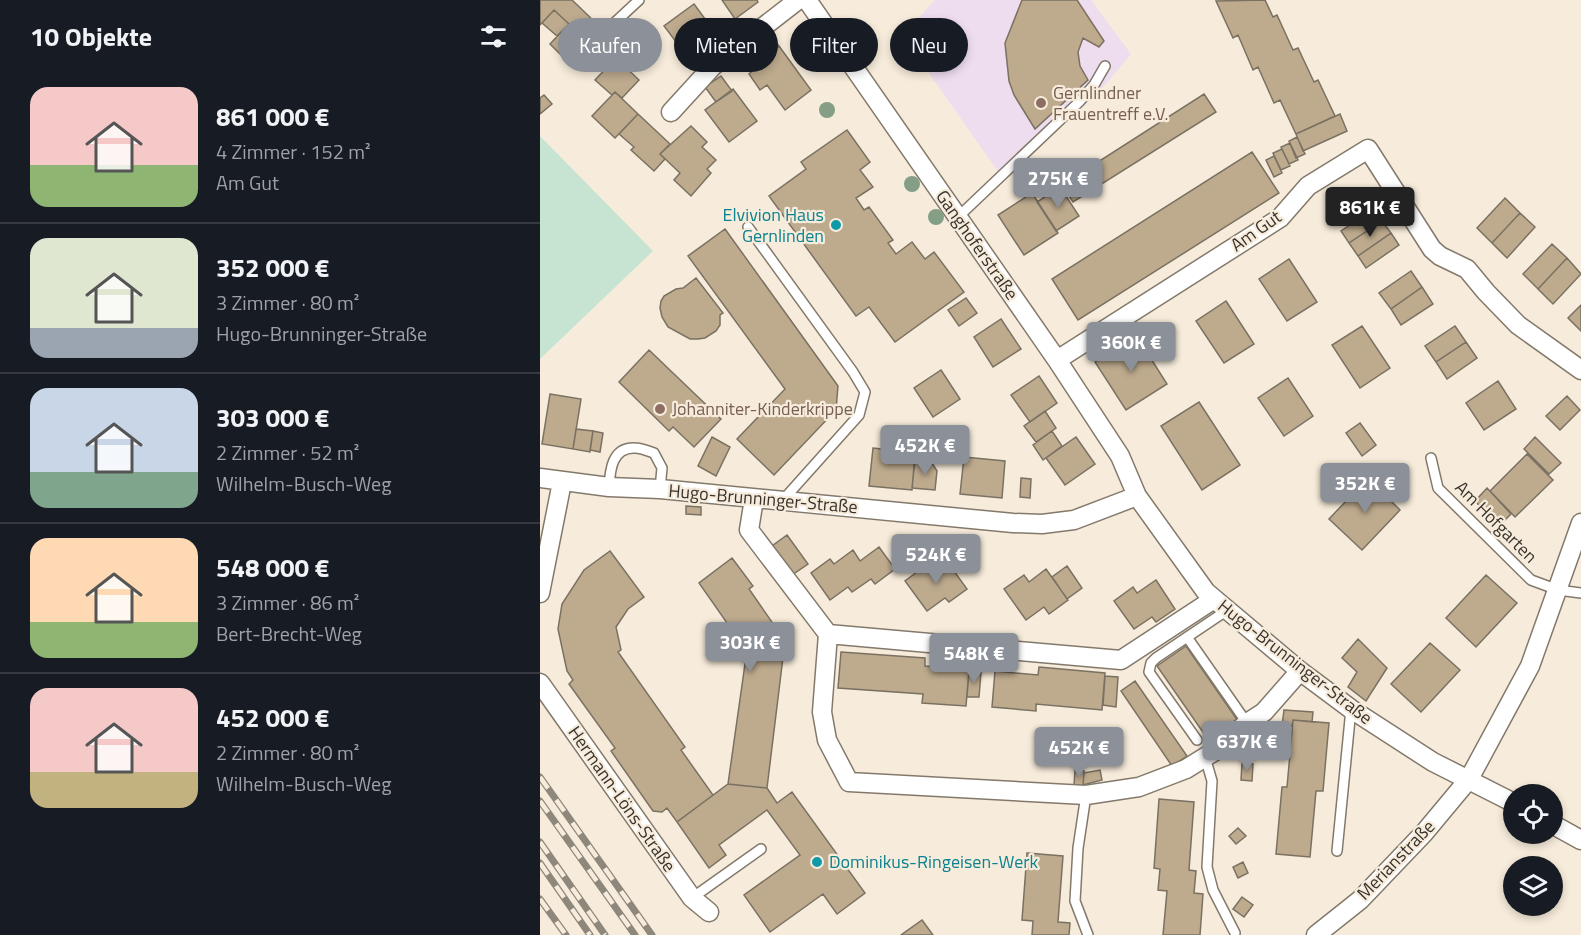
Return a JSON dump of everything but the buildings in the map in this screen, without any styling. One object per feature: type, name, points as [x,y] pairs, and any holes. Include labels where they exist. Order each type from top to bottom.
[{"type":"street","points":[[671,112],[713,66],[798,0]]},
{"type":"street","name":"Ganghoferstraße","points":[[807,0],[1057,360],[1120,456],[1137,496]]},
{"type":"street","name":"Am Gut","points":[[1057,360],[1280,218],[1308,186],[1368,149],[1432,249],[1440,256],[1467,268],[1486,292],[1518,325],[1581,370]]},
{"type":"street","name":"Hugo-Brunninger-Straße","points":[[540,478],[609,487],[660,489],[1042,524],[1074,520],[1137,496],[1206,592],[1220,605],[1352,710],[1433,762],[1503,796]]},
{"type":"street","points":[[540,593],[562,482]]},
{"type":"street","points":[[754,499],[749,530],[828,634],[822,712],[827,740],[849,782],[1086,795],[1139,788],[1186,769],[1215,751],[1247,723],[1264,712],[1300,670]]},
{"type":"street","name":"Merianstraße","points":[[1316,935],[1360,900],[1424,833],[1469,779],[1530,666],[1581,523]]},
{"type":"street","points":[[828,634],[1121,660],[1220,605]]},
{"type":"street","name":"Hermann-Löns-Straße","points":[[540,683],[692,898],[709,912]]},
{"type":"street","points":[[1563,830],[1581,840]]},
{"type":"lane","points":[[619,18],[639,0]]},
{"type":"lane","points":[[958,217],[1079,102],[1094,86],[1106,66]]},
{"type":"lane","points":[[748,227],[865,392],[860,415],[782,501]]},
{"type":"lane","points":[[609,487],[610,465],[623,450],[636,447],[654,453],[662,468],[660,489]]},
{"type":"lane","name":"Am Hofgarten","points":[[1431,458],[1438,488],[1531,580],[1558,590],[1581,592]]},
{"type":"lane","points":[[1197,740],[1149,672],[1151,663],[1156,658],[1187,637],[1220,605]]},
{"type":"lane","points":[[1187,637],[1247,723]]},
{"type":"lane","points":[[1337,851],[1352,710]]},
{"type":"lane","points":[[1204,757],[1212,781],[1207,830],[1207,867],[1213,890],[1235,933]]},
{"type":"lane","points":[[1086,795],[1078,848],[1075,901],[1088,935]]},
{"type":"lane","points":[[692,898],[761,849]]},
{"type":"shaded area","points":[[935,0],[1091,0],[1131,54],[1101,90],[1004,180],[928,72],[968,72],[968,18],[918,18]]},
{"type":"green space","points":[[540,136],[653,251],[540,359]]},
{"type":"railway","points":[[540,777],[652,935]]},
{"type":"railway","points":[[540,801],[635,935]]},
{"type":"railway","points":[[540,842],[605,935]]},
{"type":"railway","points":[[540,863],[590,935]]},
{"type":"railway","points":[[540,899],[566,935]]},
{"type":"place","name":"Gernlindner Frauentreff e.V.","points":[[1041,103]]},
{"type":"place","name":"Elvivion Haus Gernlinden","points":[[836,225]]},
{"type":"place","name":"Johanniter-Kinderkrippe","points":[[660,409]]},
{"type":"place","name":"Dominikus-Ringeisen-Werk","points":[[817,862]]}]
